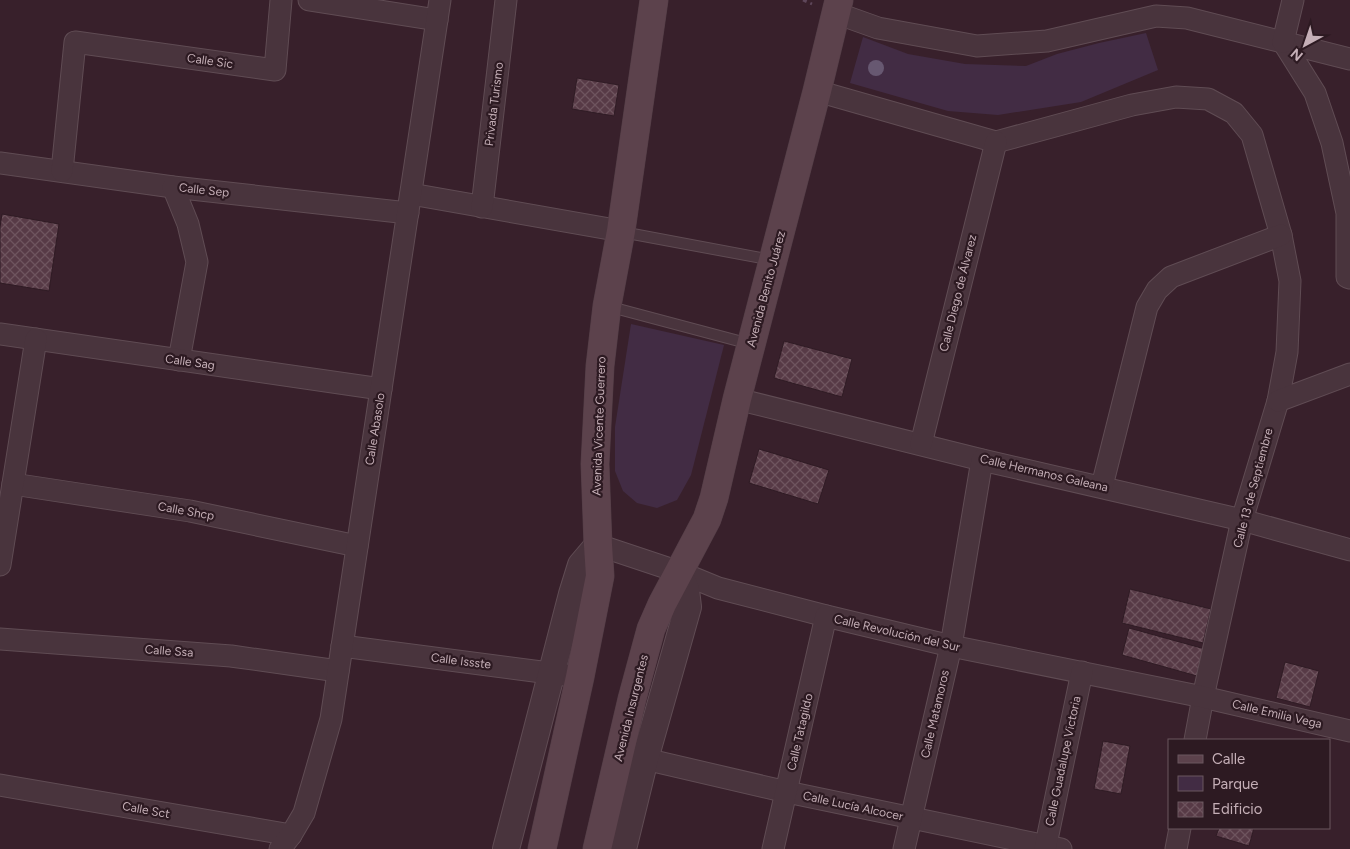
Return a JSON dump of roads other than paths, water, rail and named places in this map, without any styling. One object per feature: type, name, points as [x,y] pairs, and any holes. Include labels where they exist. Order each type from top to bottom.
[{"type":"main road","name":"Avenida Vicente Guerrero","points":[[542,849],[600,576],[596,454],[600,366],[607,306],[654,0]]},
{"type":"main road","name":"Avenida Benito Juárez","points":[[679,572],[707,519],[714,498],[737,399],[838,6]]},
{"type":"main road","name":"Avenida Insurgentes","points":[[597,849],[632,699],[652,629],[679,572]]},
{"type":"street","name":"Calle Sic","points":[[62,171],[75,42],[275,70],[281,0]]},
{"type":"street","points":[[309,0],[438,10]]},
{"type":"street","name":"Privada Turismo","points":[[482,207],[506,0]]},
{"type":"street","points":[[1293,0],[1283,42],[1315,92],[1332,143],[1347,213],[1348,277]]},
{"type":"street","points":[[838,6],[878,28],[977,46],[1047,41],[1156,16],[1187,18],[1350,59]]},
{"type":"street","name":"Calle Abasolo","points":[[285,842],[304,813],[331,719],[438,10]]},
{"type":"street","points":[[817,91],[996,142]]},
{"type":"street","name":"Calle 13 de Septiembre","points":[[996,142],[1132,105],[1176,97],[1208,99],[1234,113],[1252,135],[1281,235],[1290,281],[1287,352],[1278,401],[1242,520],[1195,739]]},
{"type":"street","name":"Calle Diego de Álvarez","points":[[921,444],[996,142]]},
{"type":"street","name":"Calle Sep","points":[[0,163],[173,187],[409,204],[482,207],[620,231]]},
{"type":"street","points":[[173,187],[188,224],[197,262],[180,360]]},
{"type":"street","points":[[1102,486],[1147,308],[1157,290],[1171,277],[1281,235]]},
{"type":"street","name":"Calle Sag","points":[[0,334],[381,390]]},
{"type":"street","points":[[1,553],[36,339]]},
{"type":"street","points":[[1278,401],[1350,374]]},
{"type":"street","name":"Calle Hermanos Galeana","points":[[737,399],[982,460],[1102,486],[1242,520],[1350,550]]},
{"type":"street","name":"Calle Matamoros","points":[[904,849],[951,646],[982,460]]},
{"type":"street","name":"Calle Shcp","points":[[13,484],[190,511],[357,546]]},
{"type":"street","points":[[506,849],[581,565],[598,546]]},
{"type":"street","name":"Calle Revolución del Sur","points":[[598,546],[679,572],[718,588],[826,616],[951,646],[1203,697]]},
{"type":"street","points":[[624,849],[645,760],[688,608],[686,590],[679,572]]},
{"type":"street","name":"Calle Tatagildo","points":[[773,849],[826,616]]},
{"type":"street","name":"Calle Ssa","points":[[0,639],[231,656],[338,671]]},
{"type":"street","name":"Calle Issste","points":[[342,646],[580,677]]},
{"type":"street","name":"Calle Guadalupe Victoria","points":[[1051,848],[1082,672]]},
{"type":"street","name":"Calle Emilia Vega","points":[[1203,697],[1350,731]]},
{"type":"street","name":"Calle Lucía Alcocer","points":[[645,760],[1051,848]]},
{"type":"street","name":"Calle Sct","points":[[0,785],[285,842]]},
{"type":"street","points":[[1176,849],[1180,829]]},
{"type":"lane","points":[[620,231],[773,260]]},
{"type":"lane","points":[[607,306],[751,345]]}]
